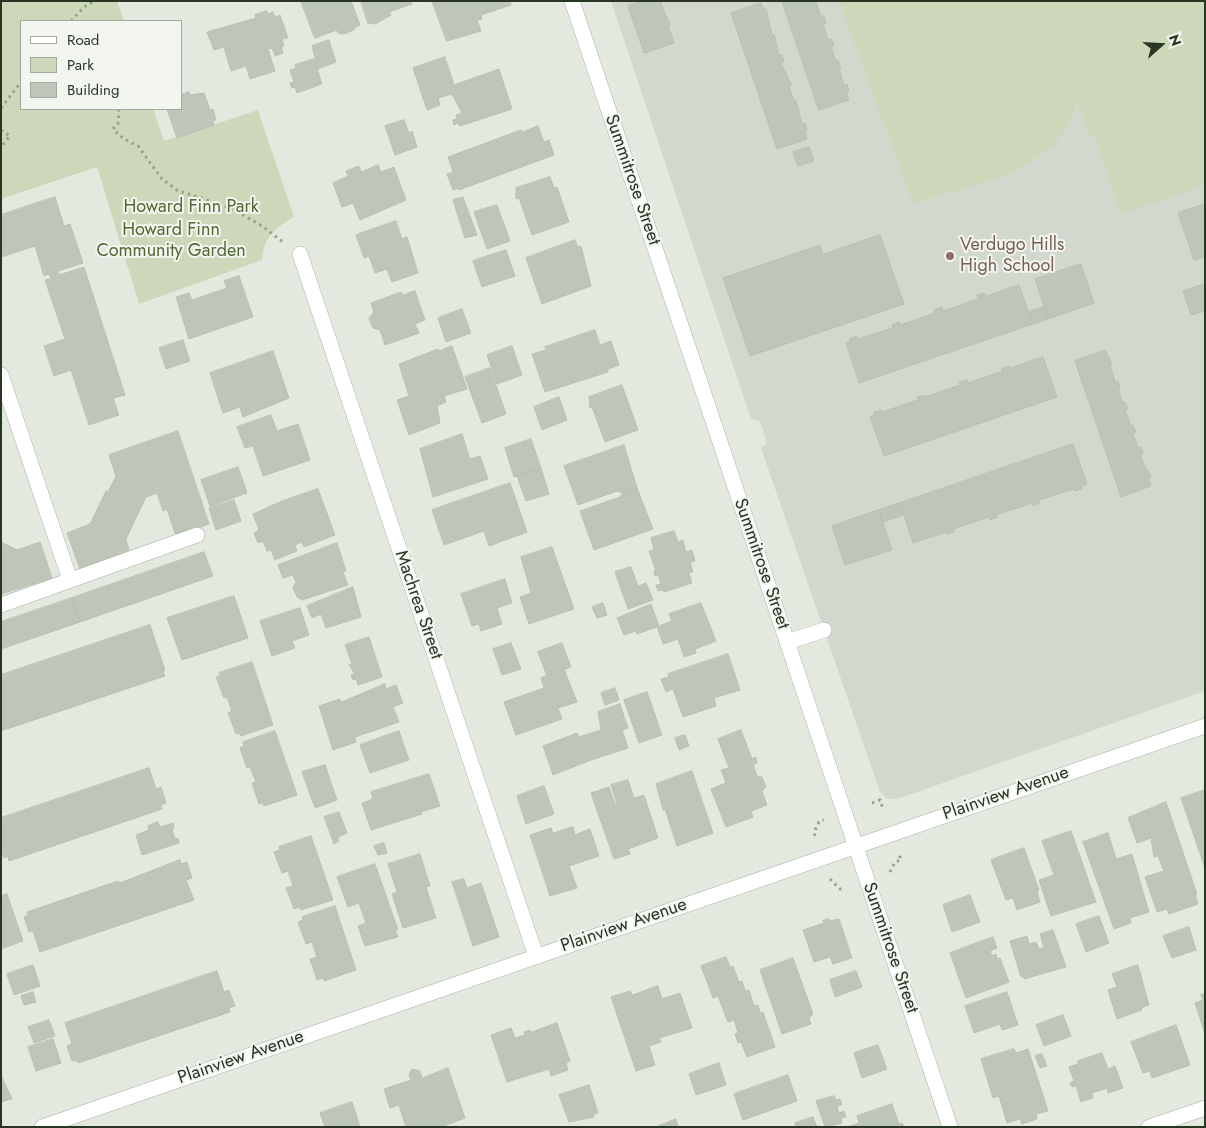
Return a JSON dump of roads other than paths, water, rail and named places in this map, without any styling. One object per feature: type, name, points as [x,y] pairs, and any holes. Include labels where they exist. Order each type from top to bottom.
[{"type":"street","name":"Summitrose Street","points":[[572,1],[950,1127]]},
{"type":"street","name":"Machrea Street","points":[[300,254],[536,956]]},
{"type":"street","points":[[1,375],[70,580]]},
{"type":"street","points":[[1,605],[197,535]]},
{"type":"street","points":[[787,642],[824,630]]},
{"type":"street","name":"Plainview Avenue","points":[[42,1127],[1205,726]]},
{"type":"street","points":[[1149,1127],[1205,1108]]},
{"type":"place","name":"Verdugo Hills High School","points":[[950,256]]},
{"type":"park label","name":"Howard Finn Park","points":[[191,208]]},
{"type":"park label","name":"Howard Finn Community Garden","points":[[171,241]]}]
